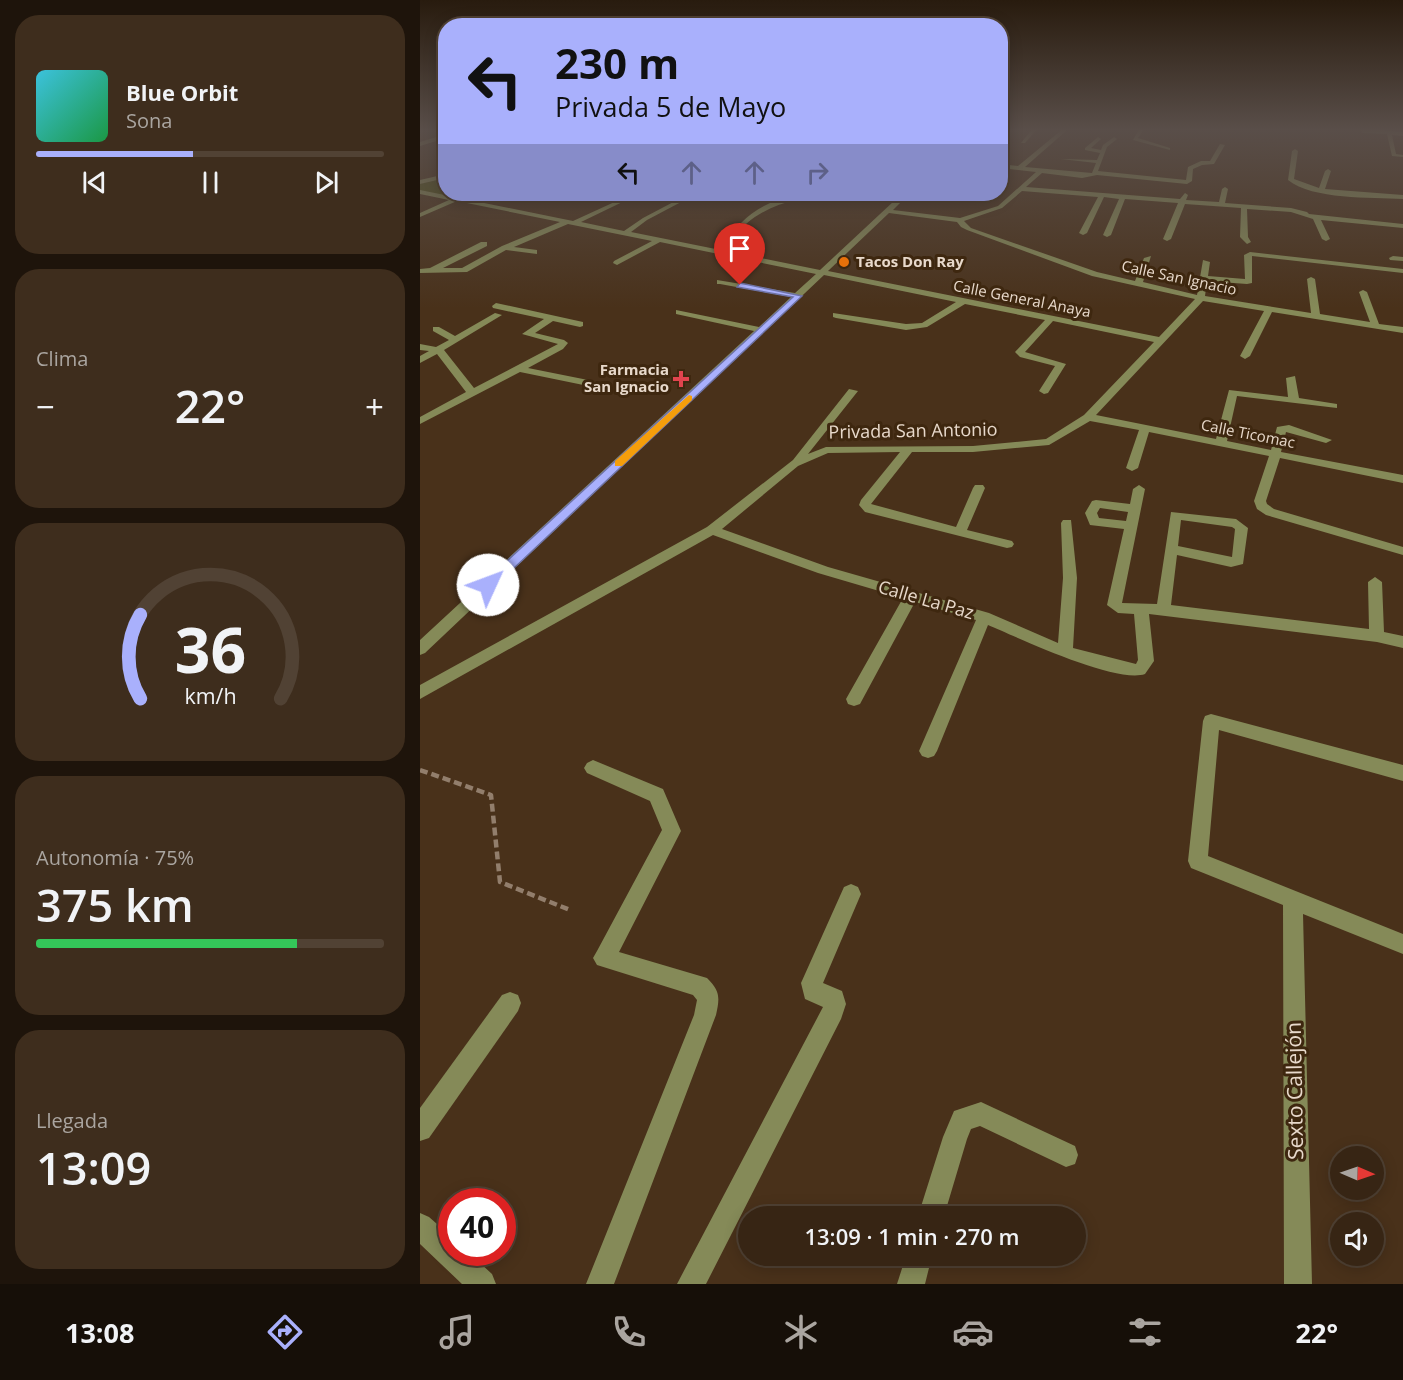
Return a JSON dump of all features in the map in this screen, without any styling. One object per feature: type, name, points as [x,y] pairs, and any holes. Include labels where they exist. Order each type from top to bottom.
[{"type":"street","points":[[1167,239],[1181,201],[1188,189],[1171,188]]},
{"type":"street","points":[[1317,188],[1403,197]]},
{"type":"street","points":[[1008,200],[1022,189],[1222,204],[1292,213],[1305,210],[1306,216],[1403,226]]},
{"type":"street","points":[[1222,204],[1225,189]]},
{"type":"street","name":"Calle General Anaya","points":[[420,192],[438,195]]},
{"type":"street","points":[[1083,233],[1102,195]]},
{"type":"street","points":[[1107,235],[1123,196]]},
{"type":"street","points":[[420,214],[452,201]]},
{"type":"street","name":"Calle General Anaya","points":[[468,201],[1159,340]]},
{"type":"street","points":[[420,271],[464,270],[505,248],[620,201]]},
{"type":"street","points":[[627,232],[645,219],[679,201]]},
{"type":"street","points":[[744,223],[752,213],[765,206],[787,201]]},
{"type":"street","points":[[420,649],[899,201]]},
{"type":"street","points":[[888,211],[960,220],[1000,207],[1007,201]]},
{"type":"street","points":[[1244,206],[1244,237],[1247,242]]},
{"type":"street","points":[[1316,217],[1326,239]]},
{"type":"street","name":"Calle San Ignacio","points":[[960,220],[963,226],[969,229],[1031,252],[1051,264],[1201,298],[1403,330]]},
{"type":"street","points":[[617,262],[660,239]]},
{"type":"street","points":[[432,271],[484,244]]},
{"type":"street","points":[[505,248],[534,252]]},
{"type":"street","points":[[1021,258],[1031,252]]},
{"type":"street","points":[[1204,278],[1249,281],[1248,255],[1250,254],[1403,271]]},
{"type":"street","points":[[1138,284],[1148,258]]},
{"type":"street","points":[[1393,258],[1403,259]]},
{"type":"street","points":[[1201,298],[1206,262]]},
{"type":"street","points":[[1311,279],[1316,316]]},
{"type":"street","points":[[720,282],[798,296]]},
{"type":"street","points":[[1363,292],[1375,326]]},
{"type":"street","name":"Privada San Antonio","points":[[420,693],[712,530],[794,464],[826,450],[973,449],[1049,442],[1088,417],[1201,298]]},
{"type":"street","points":[[836,315],[906,327],[924,325],[964,301]]},
{"type":"street","points":[[1245,356],[1252,340],[1265,326],[1269,309]]},
{"type":"street","points":[[420,360],[456,340],[497,310],[580,324]]},
{"type":"street","points":[[679,312],[762,330]]},
{"type":"street","points":[[420,422],[560,347],[563,343],[561,342],[527,334],[552,318]]},
{"type":"street","points":[[1044,391],[1061,364],[1023,355],[1020,352],[1051,318]]},
{"type":"street","points":[[436,329],[456,340]]},
{"type":"street","points":[[420,347],[440,350],[472,394]]},
{"type":"street","points":[[518,369],[598,385]]},
{"type":"street","points":[[1291,378],[1294,401]]},
{"type":"street","points":[[1260,396],[1261,382]]},
{"type":"street","points":[[794,464],[853,391]]},
{"type":"street","points":[[1221,443],[1231,395],[1238,392],[1333,406]]},
{"type":"street","name":"Calle Ticomac","points":[[1088,417],[1403,480]]},
{"type":"street","points":[[1132,468],[1145,429]]},
{"type":"street","points":[[1326,440],[1281,429],[1260,501],[1261,506],[1270,512],[1403,551]]},
{"type":"street","points":[[908,450],[867,500],[866,505],[869,509],[1007,544]]},
{"type":"street","points":[[960,532],[979,488]]},
{"type":"street","points":[[1139,489],[1114,605],[1123,609],[1161,609],[1377,636],[1403,642]]},
{"type":"street","points":[[1131,525],[1094,522],[1091,513],[1096,504],[1135,509]]},
{"type":"street","points":[[1161,609],[1164,606],[1170,549],[1174,515],[1240,525],[1242,528],[1238,561],[1231,562],[1170,549]]},
{"type":"street","points":[[1065,652],[1070,578],[1067,523]]},
{"type":"street","name":"Calle La Paz","points":[[712,530],[823,570],[984,617],[1065,652],[1129,670],[1140,670],[1146,661],[1141,609]]},
{"type":"street","points":[[1375,582],[1377,636]]},
{"type":"street","points":[[854,699],[911,596]]},
{"type":"street","points":[[928,751],[984,617]]},
{"type":"street","points":[[1403,773],[1211,721],[1198,861],[1403,944]]},
{"type":"street","points":[[593,768],[657,795],[672,831],[604,958],[699,986],[709,996],[705,1015],[600,1284]]},
{"type":"street","points":[[691,1284],[833,1011],[834,999],[813,991],[812,983],[851,894]]},
{"type":"street","name":"Sexto Callejón","points":[[1293,898],[1298,1284]]},
{"type":"street","points":[[420,1129],[510,1003]]},
{"type":"street","points":[[934,1206],[955,1137],[963,1120],[981,1114],[1066,1155]]},
{"type":"street","points":[[420,1226],[482,1284]]},
{"type":"street","points":[[911,1284],[916,1266]]},
{"type":"path","points":[[420,770],[492,795],[500,882],[570,910]]},
{"type":"green space","points":[[420,188],[438,188],[438,194],[420,191]]},
{"type":"slow traffic","points":[[618,464],[689,398]]},
{"type":"place","name":"Tacos Don Ray","points":[[844,262]]},
{"type":"place","name":"Farmacia San Ignacio","points":[[681,379]]},
{"type":"route","points":[[488,585],[798,296],[740,285]]}]
